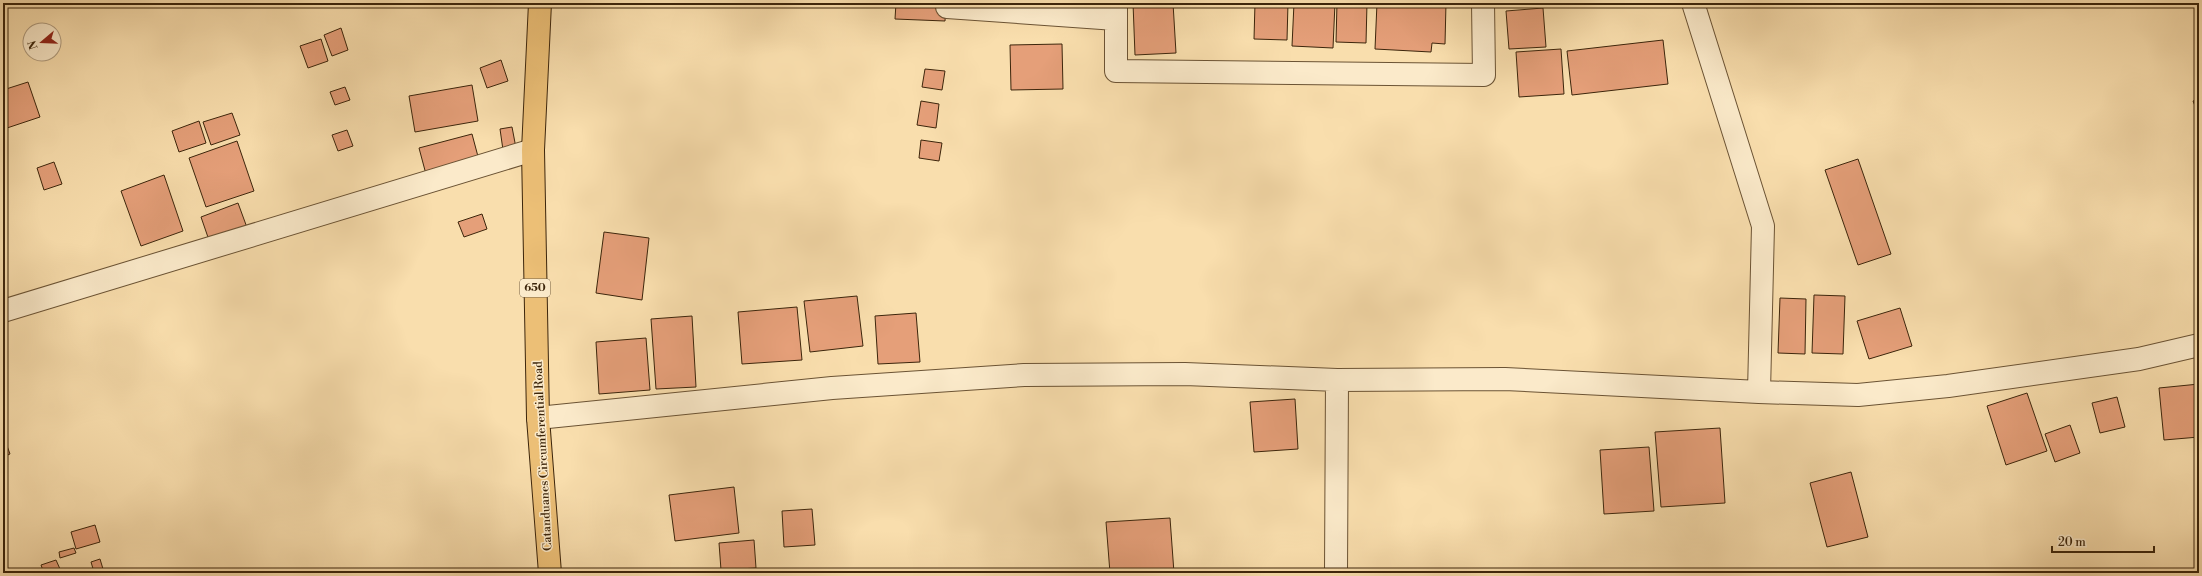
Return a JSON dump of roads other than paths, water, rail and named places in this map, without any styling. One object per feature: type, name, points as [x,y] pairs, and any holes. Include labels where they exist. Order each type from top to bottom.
[{"type":"main road","name":"Catanduanes Circumferential Road","points":[[540,3],[533,150],[538,418],[550,573]]},
{"type":"street","points":[[947,3],[947,7],[1116,11],[1116,71],[1484,76],[1483,3]]},
{"type":"street","points":[[1692,3],[1762,226],[1759,392]]},
{"type":"street","points":[[3,311],[533,150]]},
{"type":"street","points":[[538,418],[832,388],[1024,376],[1185,374],[1337,380],[1505,379],[1759,392],[1858,395],[1904,391],[2139,358],[2199,345]]},
{"type":"street","points":[[1336,573],[1337,380]]}]
